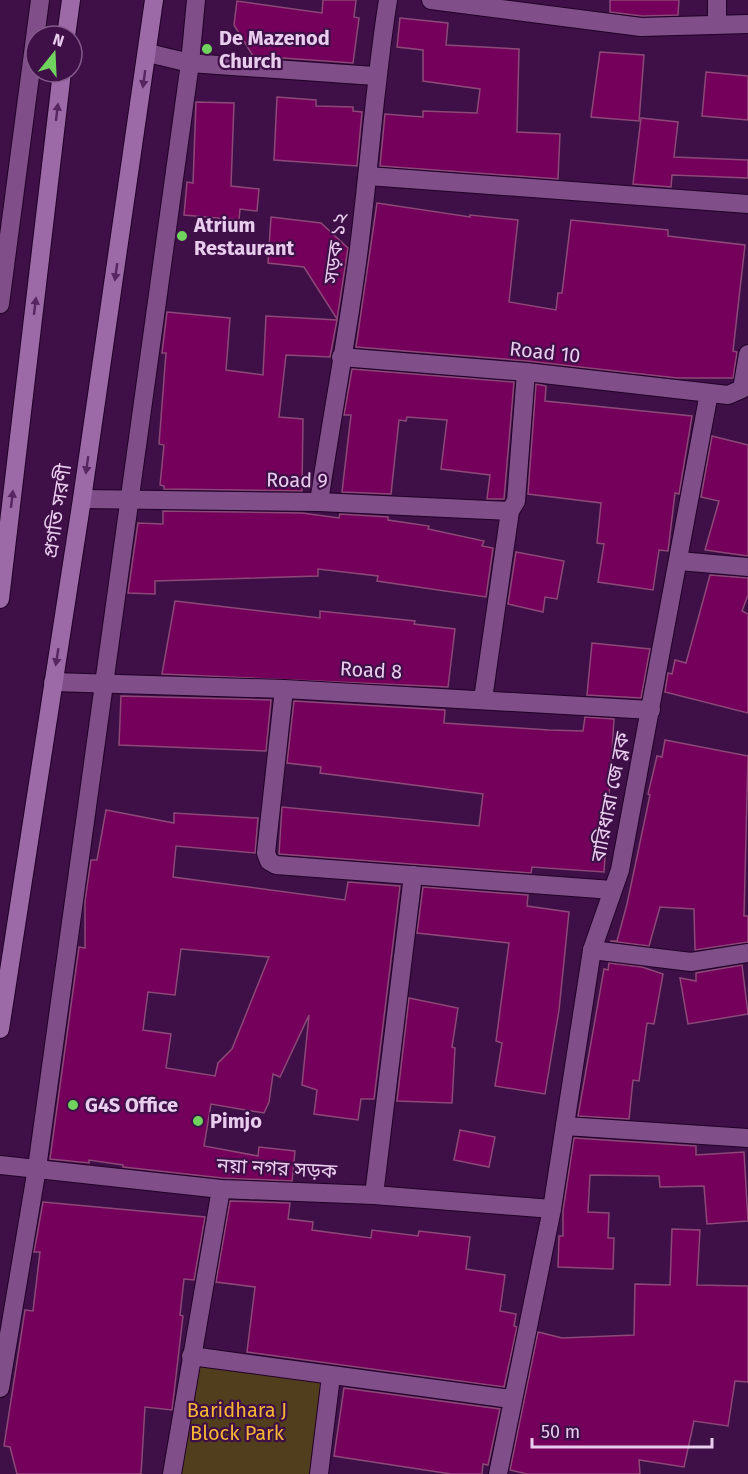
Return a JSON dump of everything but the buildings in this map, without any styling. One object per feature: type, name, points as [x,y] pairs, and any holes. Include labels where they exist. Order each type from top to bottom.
[{"type":"main road","points":[[68,24],[71,0]]},
{"type":"main road","name":"প্রগতি সরণী","points":[[0,1029],[82,499],[154,0]]},
{"type":"main road","points":[[0,599],[61,84]]},
{"type":"street","points":[[0,304],[40,0]]},
{"type":"street","points":[[0,1388],[37,1168],[190,63],[196,0]]},
{"type":"street","name":"সড়ক ১২","points":[[319,502],[368,176],[375,76],[388,0]]},
{"type":"street","points":[[431,0],[563,9],[641,27],[717,23],[748,24]]},
{"type":"street","points":[[717,0],[717,23]]},
{"type":"street","points":[[148,53],[190,63],[375,76]]},
{"type":"street","points":[[368,176],[748,204]]},
{"type":"street","name":"Road 10","points":[[342,357],[526,372],[728,395],[742,389],[748,354]]},
{"type":"street","points":[[483,699],[510,511],[516,501],[526,372]]},
{"type":"street","name":"বারিধারা জে ব্লক","points":[[498,1474],[511,1399],[552,1209],[592,950],[620,870],[709,393]]},
{"type":"street","name":"Road 9","points":[[82,499],[319,502],[510,511]]},
{"type":"street","points":[[679,561],[748,567]]},
{"type":"street","name":"Road 8","points":[[53,682],[284,688],[651,710]]},
{"type":"street","points":[[284,688],[266,853],[268,861],[276,865],[612,890]]},
{"type":"street","points":[[374,1195],[413,875]]},
{"type":"street","points":[[592,950],[691,962],[748,953]]},
{"type":"street","points":[[565,1126],[748,1137]]},
{"type":"street","name":"নয়া নগর সড়ক","points":[[0,1165],[221,1190],[374,1195],[552,1209]]},
{"type":"street","points":[[172,1474],[221,1190]]},
{"type":"street","points":[[191,1356],[511,1399]]},
{"type":"street","points":[[319,1474],[331,1376]]},
{"type":"green space","name":"Baridhara J Block Park","points":[[192,1362],[327,1383],[312,1474],[177,1474]]},
{"type":"place","name":"De Mazenod Church","points":[[207,49]]},
{"type":"place","name":"Atrium Restaurant","points":[[182,236]]},
{"type":"place","name":"G4S Office","points":[[73,1105]]},
{"type":"place","name":"Pimjo","points":[[198,1121]]}]
